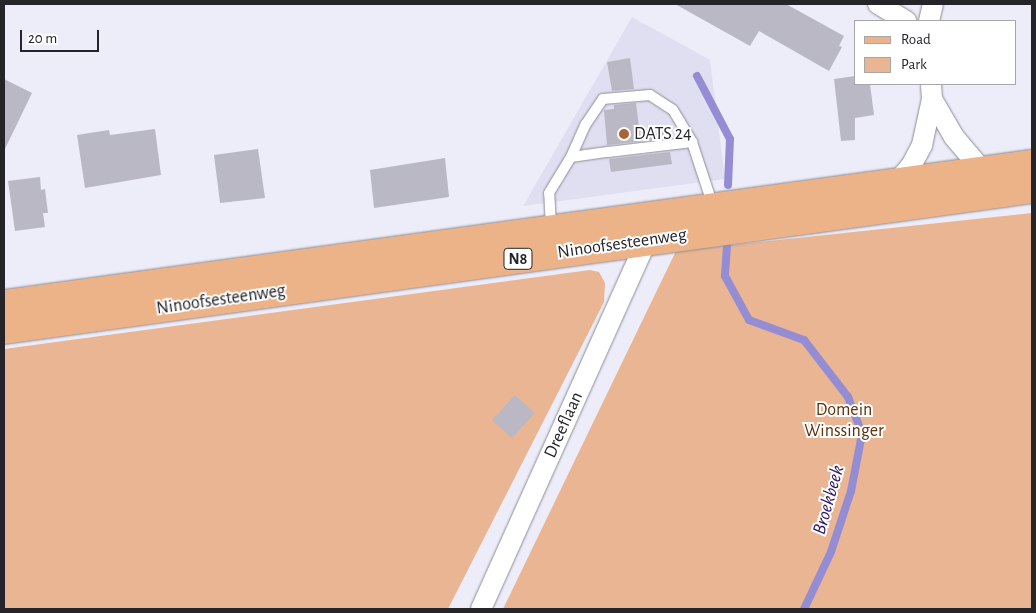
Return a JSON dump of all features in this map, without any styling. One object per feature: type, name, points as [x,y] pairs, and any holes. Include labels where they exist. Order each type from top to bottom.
[{"type":"main road","name":"Ninoofsesteenweg","points":[[4,304],[1032,164]]},
{"type":"main road","name":"Ninoofsesteenweg","points":[[4,330],[646,241],[1032,190]]},
{"type":"street","points":[[878,4],[904,20]]},
{"type":"street","points":[[929,20],[933,4]]},
{"type":"street","points":[[932,92],[954,137],[982,170]]},
{"type":"street","points":[[898,182],[911,166],[922,145],[932,92]]},
{"type":"street","name":"Dreeflaan","points":[[481,609],[646,241]]},
{"type":"lane","points":[[551,229],[549,193],[586,124],[603,99],[650,94],[673,110],[692,142],[714,207]]},
{"type":"lane","points":[[570,157],[692,142]]},
{"type":"shaded area","points":[[632,17],[710,60],[725,179],[523,206]]},
{"type":"green space","name":"Domein Winssinger","points":[[1032,213],[1032,609],[503,609],[676,251]]},
{"type":"green space","points":[[590,270],[599,272],[605,283],[604,302],[448,609],[4,609],[4,349]]},
{"type":"building","points":[[675,4],[786,4],[844,36],[839,46],[842,47],[829,71],[759,31],[750,46]]},
{"type":"building","points":[[630,58],[634,89],[612,91],[607,62]]},
{"type":"building","points":[[854,76],[854,85],[870,85],[874,115],[855,118],[855,140],[841,141],[834,79]]},
{"type":"building","points":[[4,79],[32,93],[4,151]]},
{"type":"building","points":[[636,103],[640,135],[668,131],[669,138],[607,145],[604,110],[614,109],[614,105]]},
{"type":"building","points":[[155,129],[161,175],[85,188],[77,135],[109,130],[110,135]]},
{"type":"building","points":[[258,149],[265,198],[220,203],[214,155]]},
{"type":"building","points":[[670,152],[672,164],[611,172],[609,159]]},
{"type":"building","points":[[445,158],[449,197],[374,208],[370,170]]},
{"type":"building","points":[[40,177],[41,190],[45,189],[48,213],[43,213],[45,227],[15,231],[8,181]]},
{"type":"building","points":[[515,395],[535,413],[512,438],[492,420]]},
{"type":"waterway","name":"Broekbeek","points":[[697,76],[730,139],[728,185]]},
{"type":"waterway","name":"Broekbeek","points":[[727,246],[725,276],[749,320],[804,340],[848,397],[862,434],[851,491],[831,552],[804,609]]},
{"type":"place","name":"DATS 24","points":[[624,134]]}]
